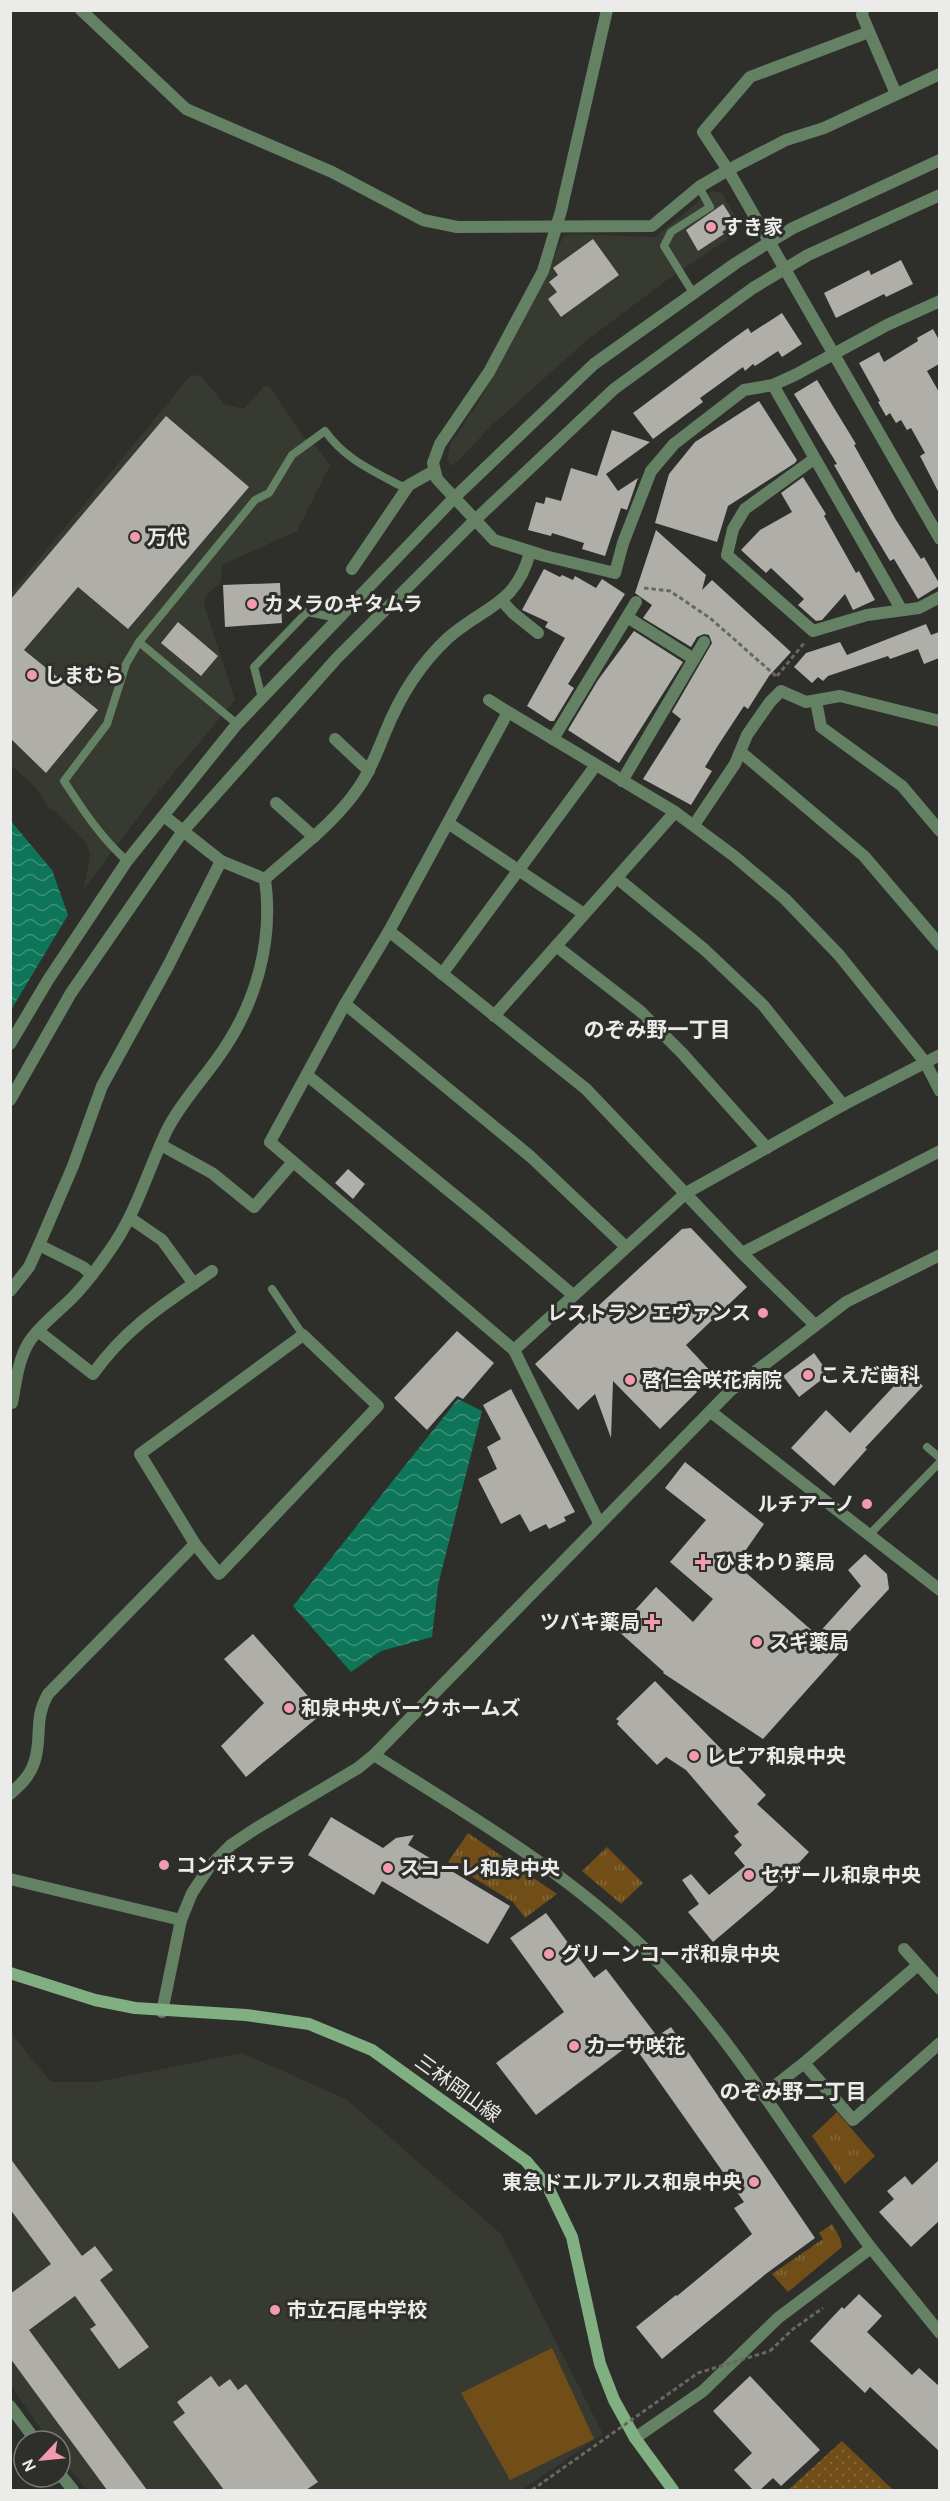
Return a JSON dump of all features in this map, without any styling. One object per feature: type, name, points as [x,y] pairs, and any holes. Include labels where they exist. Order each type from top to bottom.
[{"type":"main road","name":"三林岡山線","points":[[10,1973],[95,2000],[162,2012],[246,2015],[309,2024],[372,2049],[526,2161],[548,2187],[572,2237],[600,2364],[614,2400],[635,2438],[672,2490]]},
{"type":"street","points":[[81,10],[186,109],[332,172],[423,220],[457,227],[652,226],[699,187],[728,170],[786,140],[824,128],[939,74]]},
{"type":"street","points":[[607,10],[556,227],[543,271],[489,372],[440,444],[434,463],[437,480],[456,496],[474,521],[494,540],[530,552],[615,573],[623,543],[651,471],[674,444],[744,390],[773,385],[939,301]]},
{"type":"street","points":[[863,10],[862,15],[896,94]]},
{"type":"street","points":[[869,32],[750,77],[703,132],[728,170],[939,539]]},
{"type":"street","points":[[10,1044],[48,980],[127,861],[237,724],[456,496],[594,364],[768,243],[804,223],[939,160]]},
{"type":"street","points":[[10,1100],[71,993],[183,831],[337,658],[474,521],[614,389],[784,269],[939,195]]},
{"type":"street","points":[[773,385],[901,609]]},
{"type":"street","points":[[814,459],[745,509],[733,529],[727,555],[813,631],[867,615],[919,608],[939,597]]},
{"type":"street","points":[[352,569],[409,485],[434,471]]},
{"type":"street","points":[[265,879],[330,823],[345,806],[369,771],[398,703],[429,659],[448,638],[502,601],[519,580],[530,552]]},
{"type":"street","points":[[502,601],[513,614],[538,633]]},
{"type":"street","points":[[553,739],[636,602]]},
{"type":"street","points":[[627,617],[694,659]]},
{"type":"street","points":[[622,781],[704,642]]},
{"type":"street","points":[[694,825],[742,753],[747,735],[770,702],[781,691],[806,702],[840,696],[939,721]]},
{"type":"street","points":[[489,700],[675,812],[742,863],[814,927],[839,955],[925,1062],[939,1091]]},
{"type":"street","points":[[816,701],[821,727],[902,786],[939,831]]},
{"type":"street","points":[[508,712],[389,931],[345,1004],[308,1076],[270,1142],[514,1350],[599,1523]]},
{"type":"street","points":[[336,739],[369,771]]},
{"type":"street","points":[[742,753],[832,826],[864,856],[939,945]]},
{"type":"street","points":[[442,974],[596,765]]},
{"type":"street","points":[[276,803],[314,837]]},
{"type":"street","points":[[494,1016],[675,812]]},
{"type":"street","points":[[164,816],[221,861],[265,879]]},
{"type":"street","points":[[448,823],[584,914]]},
{"type":"street","points":[[10,1290],[29,1267],[39,1245],[73,1166],[102,1086],[167,968],[221,861]]},
{"type":"street","points":[[617,878],[705,950],[763,1005],[843,1105]]},
{"type":"street","points":[[12,1403],[19,1364],[29,1343],[92,1275],[119,1238],[161,1145],[182,1105],[224,1048],[248,1002],[267,939],[265,879]]},
{"type":"street","points":[[389,931],[586,1089],[742,1253],[815,1325]]},
{"type":"street","points":[[556,946],[640,1011],[682,1053],[767,1148]]},
{"type":"street","points":[[345,1004],[531,1157],[626,1247]]},
{"type":"street","points":[[514,1350],[686,1193],[939,1054]]},
{"type":"street","points":[[308,1076],[573,1295]]},
{"type":"street","points":[[161,1145],[213,1173],[254,1207],[293,1162]]},
{"type":"street","points":[[742,1253],[939,1152]]},
{"type":"street","points":[[130,1218],[150,1229],[162,1240],[194,1284]]},
{"type":"street","points":[[39,1245],[83,1267],[92,1275]]},
{"type":"street","points":[[162,2012],[180,1920],[192,1893],[210,1866],[231,1845],[358,1768],[374,1755],[730,1391],[846,1302],[939,1255]]},
{"type":"street","points":[[38,1331],[93,1374],[106,1355],[130,1329],[212,1271]]},
{"type":"street","points":[[303,1335],[378,1406],[219,1574],[195,1544],[140,1454],[303,1335]]},
{"type":"street","points":[[711,1413],[939,1590]]},
{"type":"street","points":[[10,1794],[34,1765],[40,1707],[48,1694],[195,1544]]},
{"type":"street","points":[[374,1755],[550,1869],[596,1905],[644,1948],[700,2009],[722,2037],[871,2248],[939,2333]]},
{"type":"street","points":[[10,1879],[180,1920]]},
{"type":"street","points":[[904,1949],[939,1989]]},
{"type":"street","points":[[763,2095],[804,2063],[918,1965]]},
{"type":"street","points":[[804,2063],[853,2120],[939,2043]]},
{"type":"street","points":[[635,2438],[703,2391],[778,2318],[871,2248]]},
{"type":"street","points":[[10,2406],[27,2429]]},
{"type":"lane","points":[[693,293],[664,246],[671,232],[710,207],[699,187]]},
{"type":"lane","points":[[127,861],[114,849],[90,819],[64,781],[107,724],[126,664],[139,642],[255,500],[270,493],[292,455],[325,431],[338,449],[355,461],[401,486],[409,485]]},
{"type":"lane","points":[[262,698],[254,667],[307,612],[338,618]]},
{"type":"lane","points":[[139,642],[237,724]]},
{"type":"lane","points":[[272,1289],[303,1335]]},
{"type":"lane","points":[[869,1535],[939,1460],[927,1447]]},
{"type":"path","points":[[642,588],[670,591],[710,618],[777,677],[781,691]]},
{"type":"path","points":[[777,677],[813,631]]},
{"type":"path","points":[[532,2490],[698,2373],[770,2351],[793,2329],[823,2308]]},
{"type":"shaded area","points":[[711,191],[722,193],[738,221],[734,235],[671,277],[587,340],[492,425],[453,466],[447,461],[451,443],[481,398],[535,297],[562,239],[569,234],[655,237]]},
{"type":"shaded area","points":[[191,375],[201,376],[225,405],[244,409],[264,386],[269,386],[302,435],[317,448],[330,465],[297,531],[222,565],[221,582],[207,594],[204,605],[235,700],[151,800],[84,889],[90,855],[87,844],[56,812],[50,809],[34,786],[11,765],[11,593]]},
{"type":"shaded area","name":"市立石尾中学校","points":[[10,2032],[51,2082],[96,2082],[242,2053],[346,2099],[501,2234],[603,2434],[522,2490],[87,2490],[72,2472],[72,2429],[41,2429],[11,2386]]},
{"type":"green space","points":[[468,1833],[557,1894],[525,1918],[513,1902],[448,1862]]},
{"type":"green space","points":[[607,1847],[643,1883],[621,1904],[582,1871]]},
{"type":"green space","points":[[837,2112],[875,2156],[845,2184],[812,2136]]},
{"type":"green space","points":[[832,2224],[842,2247],[788,2292],[772,2274],[823,2239],[819,2233]]},
{"type":"green space","points":[[552,2348],[594,2439],[510,2480],[461,2393]]},
{"type":"green space","points":[[842,2441],[893,2490],[788,2490]]},
{"type":"water","points":[[10,820],[52,870],[68,915],[11,1010]]},
{"type":"water","points":[[458,1399],[482,1411],[438,1585],[432,1637],[381,1651],[351,1672],[293,1606]]},
{"type":"building","name":"すき家","points":[[723,204],[735,223],[722,232],[724,234],[698,251],[686,230]]},
{"type":"building","points":[[593,239],[619,275],[561,317],[548,299],[557,292],[549,282],[558,275],[553,268]]},
{"type":"building","points":[[901,260],[913,284],[886,297],[884,294],[836,318],[824,293],[869,270],[871,275]]},
{"type":"building","points":[[782,313],[802,344],[782,357],[778,351],[755,366],[753,364],[745,371],[743,367],[700,398],[703,402],[653,439],[633,413],[748,328],[751,333]]},
{"type":"building","points":[[933,329],[939,340],[939,364],[927,371],[939,392],[939,493],[920,456],[925,453],[911,428],[907,430],[901,420],[896,423],[890,413],[886,416],[859,363],[879,352],[884,362]]},
{"type":"building","points":[[817,380],[856,444],[854,445],[896,520],[921,559],[924,557],[939,583],[939,586],[918,599],[894,559],[890,561],[834,465],[837,464],[794,394]]},
{"type":"building","points":[[759,401],[797,460],[795,463],[728,506],[717,542],[655,523],[669,474],[695,442]]},
{"type":"building","name":"万代","points":[[166,416],[249,487],[128,629],[78,587],[24,650],[98,710],[46,773],[10,738],[10,600]]},
{"type":"building","points":[[612,430],[650,442],[606,474],[618,491],[638,478],[627,510],[621,508],[605,556],[582,549],[584,543],[552,533],[551,536],[528,530],[536,502],[544,504],[546,497],[561,501],[571,468],[597,476]]},
{"type":"building","points":[[803,477],[826,514],[824,516],[856,573],[859,571],[875,600],[853,610],[845,594],[822,620],[816,621],[798,605],[804,599],[771,568],[766,573],[741,550],[760,530],[792,512],[781,493]]},
{"type":"building","points":[[656,530],[706,575],[702,590],[712,580],[791,652],[769,676],[748,709],[744,706],[717,747],[705,767],[712,771],[691,805],[643,779],[681,719],[672,712],[712,643],[709,635],[704,634],[697,637],[691,647],[643,618],[652,605],[635,593]]},
{"type":"building","points":[[544,569],[560,577],[562,575],[573,580],[575,576],[596,588],[602,579],[625,594],[568,684],[574,688],[554,721],[550,721],[527,706],[565,638],[545,627],[548,622],[522,610]]},
{"type":"building","name":"カメラのキタムラ","points":[[280,583],[282,623],[225,627],[223,585]]},
{"type":"building","points":[[178,622],[218,656],[201,676],[161,643]]},
{"type":"building","points":[[926,624],[931,635],[939,632],[939,658],[924,664],[918,649],[890,659],[888,656],[828,676],[823,681],[818,677],[812,683],[794,667],[806,653],[840,642],[847,655]]},
{"type":"building","points":[[634,631],[683,662],[619,763],[568,730],[598,680]]},
{"type":"building","points":[[348,1169],[365,1184],[353,1199],[335,1183]]},
{"type":"building","name":"啓仁会咲花病院","points":[[691,1228],[747,1287],[686,1345],[714,1375],[660,1429],[613,1381],[611,1438],[595,1394],[578,1410],[535,1364],[682,1229]]},
{"type":"building","points":[[457,1331],[494,1363],[463,1399],[457,1396],[427,1430],[394,1398]]},
{"type":"building","name":"こえだ歯科","points":[[814,1353],[829,1374],[799,1397],[783,1376]]},
{"type":"building","points":[[907,1372],[923,1386],[865,1448],[867,1449],[834,1486],[791,1448],[826,1410],[850,1433]]},
{"type":"building","points":[[511,1389],[575,1512],[564,1517],[566,1521],[549,1529],[546,1524],[530,1532],[520,1514],[501,1524],[478,1479],[497,1469],[487,1447],[501,1439],[483,1405]]},
{"type":"building","name":"スギ薬局","points":[[685,1462],[764,1524],[736,1564],[817,1635],[861,1586],[848,1570],[865,1554],[887,1574],[889,1589],[833,1649],[839,1654],[763,1739],[663,1673],[617,1630],[656,1587],[693,1622],[713,1599],[670,1562],[706,1520],[665,1488]]},
{"type":"building","name":"和泉中央パークホームズ","points":[[253,1634],[323,1713],[246,1777],[221,1746],[264,1703],[224,1659]]},
{"type":"building","points":[[655,1681],[766,1795],[757,1804],[809,1852],[773,1891],[713,1942],[688,1912],[699,1904],[682,1880],[691,1874],[709,1895],[745,1866],[734,1853],[742,1845],[734,1836],[739,1832],[686,1770],[666,1757],[657,1765],[617,1724],[619,1721],[616,1719]]},
{"type":"building","name":"スコーレ和泉中央","points":[[331,1817],[383,1848],[396,1838],[414,1835],[408,1845],[510,1906],[488,1944],[382,1881],[374,1895],[308,1855]]},
{"type":"building","points":[[546,1913],[594,1978],[606,1969],[657,2036],[671,2027],[815,2238],[767,2273],[662,2359],[636,2327],[752,2234],[734,2208],[744,2202],[632,2043],[536,2115],[496,2063],[564,2012],[510,1938]]},
{"type":"building","points":[[10,2158],[82,2256],[95,2246],[113,2270],[100,2280],[149,2347],[119,2369],[90,2329],[96,2325],[75,2296],[29,2330],[147,2490],[107,2490],[72,2442],[72,2429],[62,2429],[10,2358],[10,2294],[51,2264],[10,2209]]},
{"type":"building","points":[[939,2160],[939,2221],[911,2247],[879,2212],[894,2199],[887,2191],[905,2176],[912,2185]]},
{"type":"building","points":[[859,2294],[882,2316],[867,2332],[912,2375],[919,2368],[939,2386],[939,2451],[870,2387],[865,2393],[810,2341],[842,2307],[844,2309]]},
{"type":"building","points":[[211,2376],[219,2387],[230,2379],[238,2390],[246,2384],[318,2482],[306,2490],[224,2490],[173,2422],[185,2413],[177,2402]]},
{"type":"building","points":[[750,2376],[820,2450],[781,2486],[773,2478],[760,2490],[753,2490],[734,2470],[752,2453],[713,2411]]},
{"type":"place","name":"すき家","points":[[711,227]]},
{"type":"place","name":"万代","points":[[135,537]]},
{"type":"place","name":"カメラのキタムラ","points":[[252,604]]},
{"type":"place","name":"しまむら","points":[[32,675]]},
{"type":"place","name":"レストラン エヴァンス","points":[[763,1313]]},
{"type":"place","name":"こえだ歯科","points":[[808,1375]]},
{"type":"place","name":"啓仁会咲花病院","points":[[630,1380]]},
{"type":"place","name":"ルチアーノ","points":[[867,1504]]},
{"type":"place","name":"ひまわり薬局","points":[[703,1562]]},
{"type":"place","name":"ツバキ薬局","points":[[652,1622]]},
{"type":"place","name":"スギ薬局","points":[[757,1642]]},
{"type":"place","name":"和泉中央パークホームズ","points":[[289,1708]]},
{"type":"place","name":"レピア和泉中央","points":[[694,1756]]},
{"type":"place","name":"コンポステラ","points":[[164,1865]]},
{"type":"place","name":"スコーレ和泉中央","points":[[388,1868]]},
{"type":"place","name":"セザール和泉中央","points":[[749,1875]]},
{"type":"place","name":"グリーンコーポ和泉中央","points":[[549,1954]]},
{"type":"place","name":"カーサ咲花","points":[[574,2046]]},
{"type":"place","name":"東急ドエルアルス和泉中央","points":[[754,2182]]},
{"type":"place","name":"市立石尾中学校","points":[[275,2310]]},
{"type":"district","name":"のぞみ野一丁目","points":[[657,1029]]},
{"type":"district","name":"のぞみ野二丁目","points":[[793,2091]]}]
